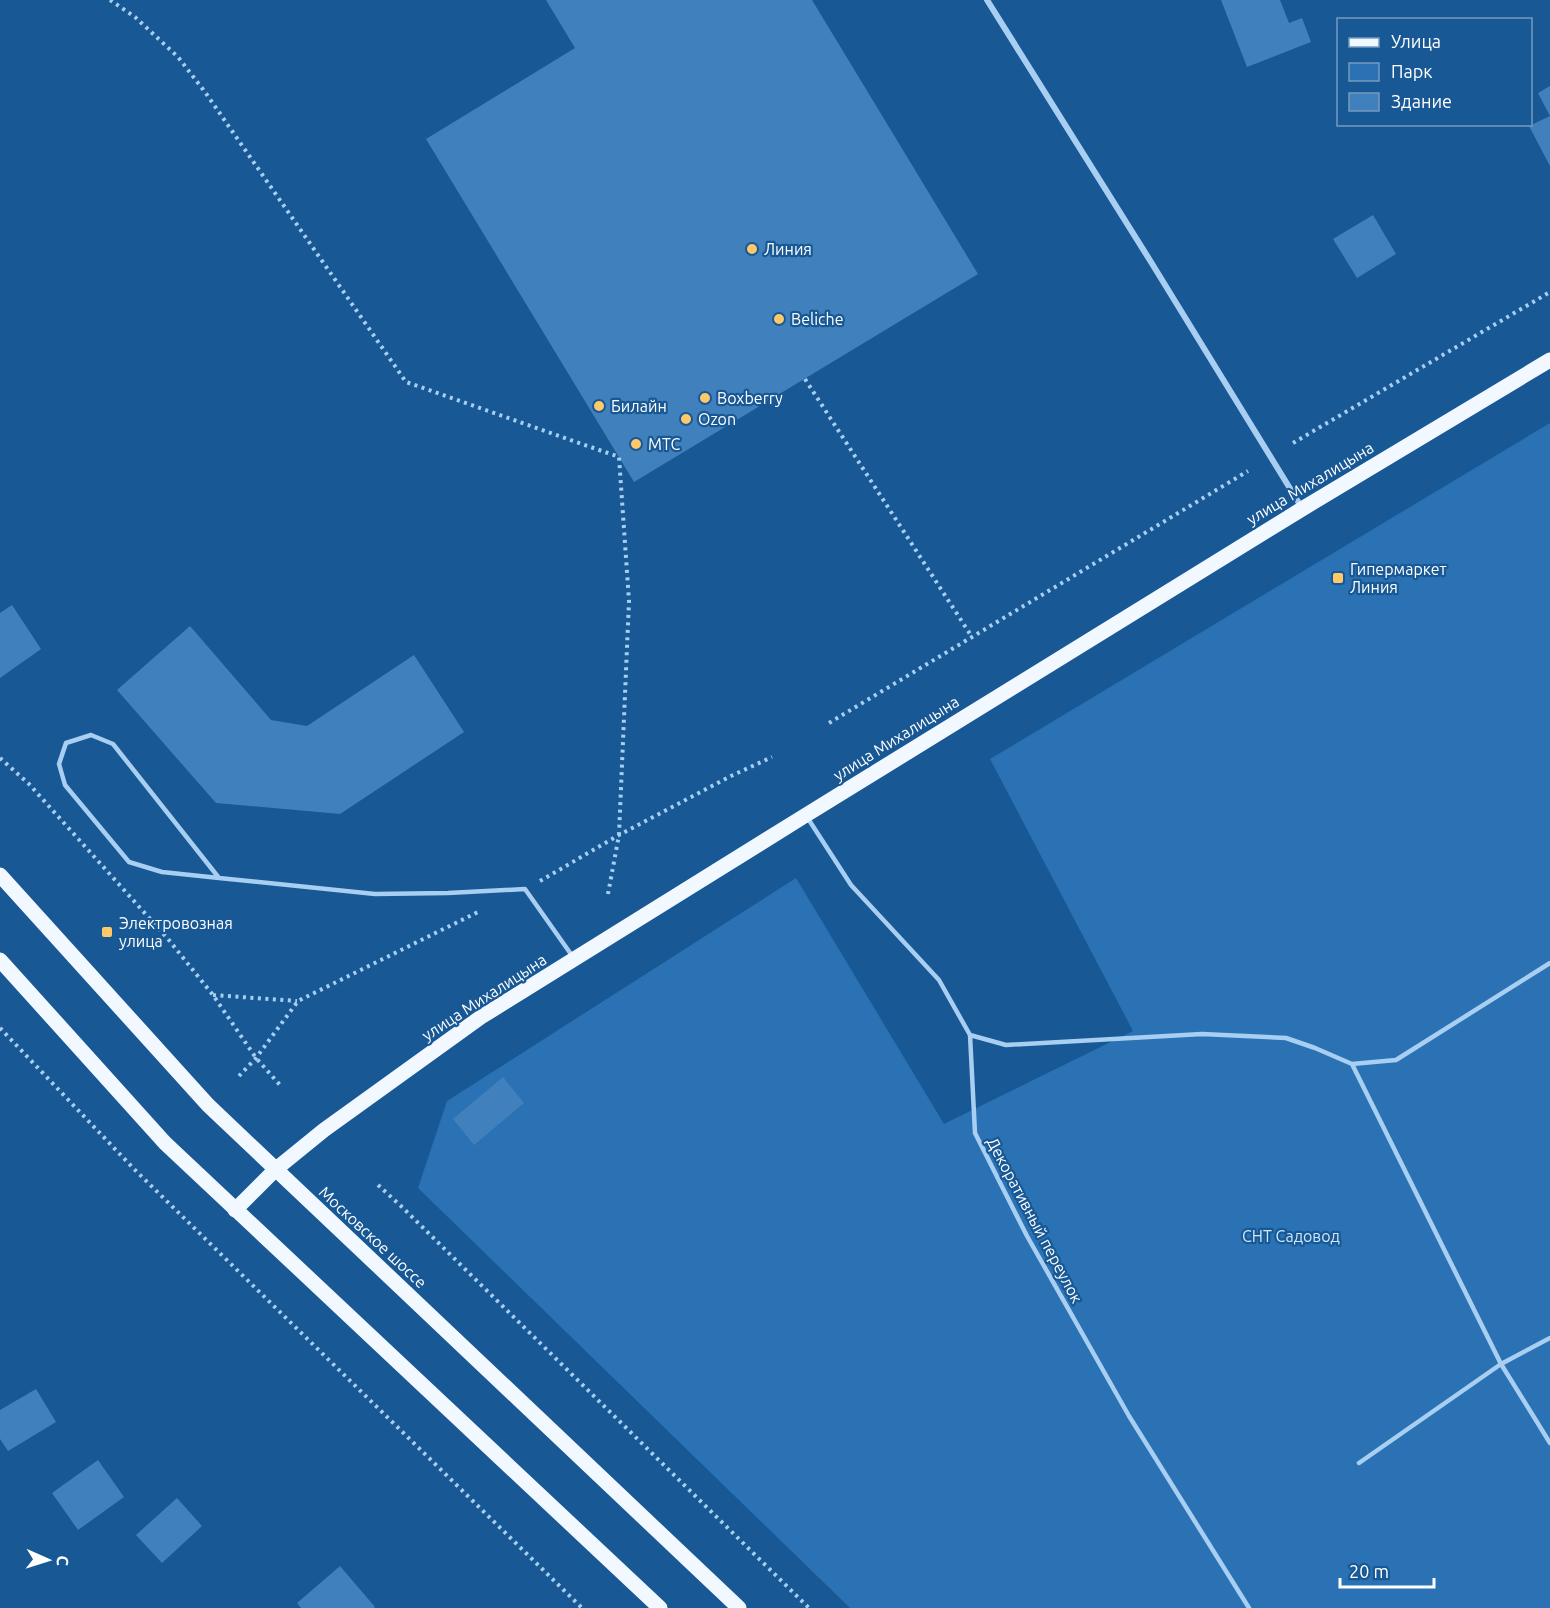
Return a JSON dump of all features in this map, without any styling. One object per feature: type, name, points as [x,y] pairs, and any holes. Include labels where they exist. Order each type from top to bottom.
[{"type":"main road","name":"улица Михалицына","points":[[235,1210],[276,1169],[324,1130],[481,1017],[1302,509],[1550,360]]},
{"type":"main road","name":"Московское шоссе","points":[[0,875],[208,1105],[739,1608]]},
{"type":"main road","points":[[0,960],[165,1143],[660,1608]]},
{"type":"street","points":[[987,0],[1302,509]]},
{"type":"lane","points":[[219,878],[113,744],[91,735],[66,743],[59,764],[65,785],[129,862],[162,872],[219,878],[375,894],[525,889],[574,959]]},
{"type":"lane","name":"Декоративный переулок","points":[[806,815],[850,885],[939,980],[970,1035],[975,1132],[1027,1236],[1129,1416],[1249,1608]]},
{"type":"lane","points":[[970,1035],[1006,1045],[1202,1034],[1286,1038],[1352,1064],[1396,1060],[1550,963]]},
{"type":"lane","points":[[1352,1064],[1501,1364],[1550,1443]]},
{"type":"lane","points":[[1359,1463],[1501,1364],[1550,1338]]},
{"type":"path","points":[[110,0],[135,18],[178,57],[199,83],[406,382],[619,457],[629,601],[619,835],[608,894]]},
{"type":"path","points":[[1293,443],[1550,292]]},
{"type":"path","points":[[805,379],[972,637]]},
{"type":"path","points":[[829,723],[1248,471]]},
{"type":"path","points":[[552,874],[619,835],[772,757]]},
{"type":"path","points":[[0,758],[29,784],[168,939],[213,994],[256,1058],[280,1085]]},
{"type":"path","points":[[238,1076],[256,1058],[298,1001],[483,909]]},
{"type":"path","points":[[213,994],[298,1001]]},
{"type":"path","points":[[0,1028],[134,1169],[582,1608]]},
{"type":"path","points":[[378,1185],[809,1608]]},
{"type":"green space","name":"СНТ Садовод","points":[[1550,423],[1550,1608],[850,1608],[418,1188],[447,1101],[796,878],[944,1124],[1133,1031],[990,759]]},
{"type":"building","points":[[546,0],[812,0],[978,274],[634,482],[426,139],[575,48]]},
{"type":"building","points":[[1221,0],[1280,0],[1289,23],[1302,18],[1311,42],[1247,67]]},
{"type":"building","points":[[1550,86],[1550,116],[1538,93]]},
{"type":"building","points":[[1550,116],[1550,166],[1529,126]]},
{"type":"building","points":[[1373,215],[1396,254],[1357,278],[1333,239]]},
{"type":"building","points":[[12,605],[41,649],[0,678],[0,613]]},
{"type":"building","points":[[190,626],[271,720],[307,726],[414,655],[464,732],[340,814],[216,803],[117,690]]},
{"type":"building","points":[[503,1077],[524,1103],[474,1145],[453,1119]]},
{"type":"building","points":[[36,1389],[56,1422],[8,1451],[0,1439],[0,1410]]},
{"type":"building","points":[[98,1460],[124,1497],[78,1530],[52,1493]]},
{"type":"building","points":[[177,1498],[202,1526],[162,1563],[136,1535]]},
{"type":"building","points":[[340,1566],[375,1607],[301,1608],[297,1603]]},
{"type":"place","name":"Линия","points":[[752,249]]},
{"type":"place","name":"Beliche","points":[[779,319]]},
{"type":"place","name":"Boxberry","points":[[705,398]]},
{"type":"place","name":"Билайн","points":[[599,406]]},
{"type":"place","name":"Ozon","points":[[686,419]]},
{"type":"place","name":"МТС","points":[[636,444]]},
{"type":"place","name":"Гипермаркет Линия","points":[[1338,578]]},
{"type":"place","name":"Электровозная улица","points":[[107,932]]}]
